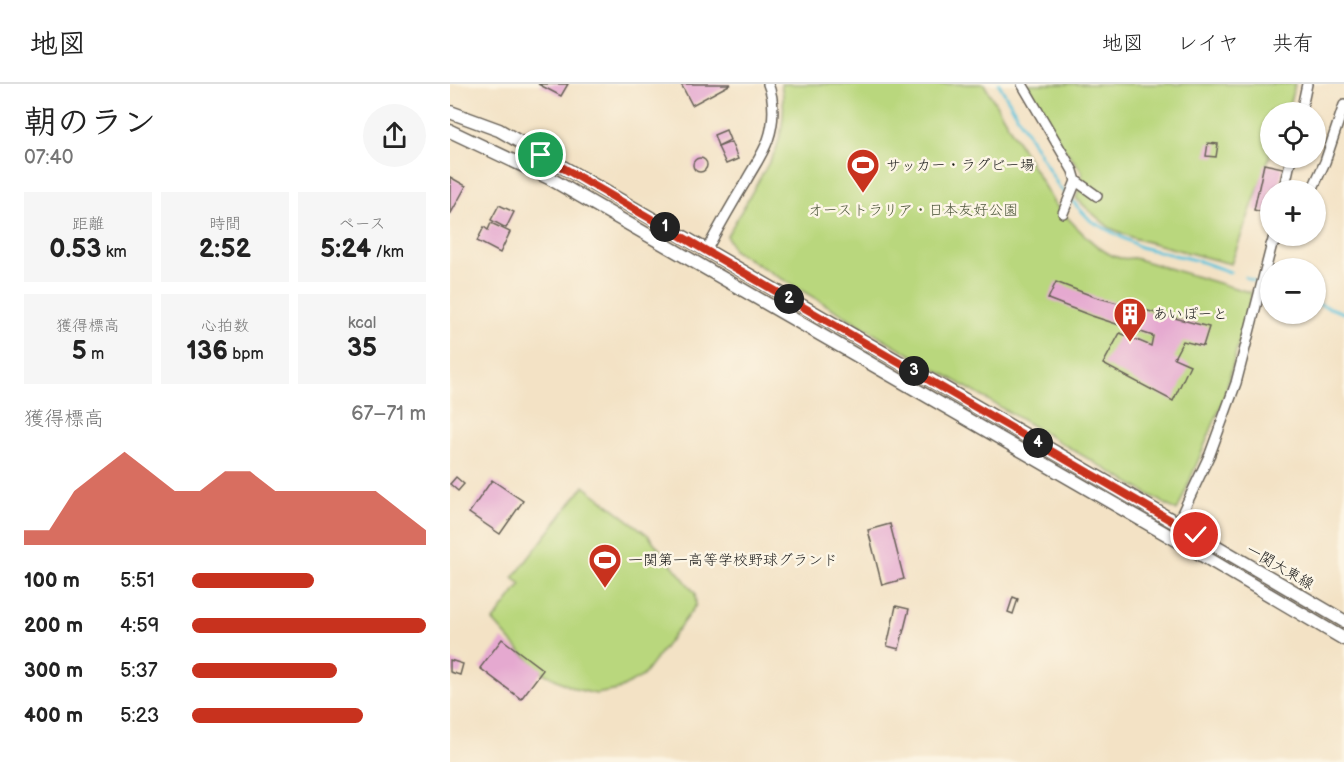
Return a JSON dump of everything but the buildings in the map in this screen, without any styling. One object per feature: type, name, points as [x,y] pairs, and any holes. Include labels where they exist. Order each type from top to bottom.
[{"type":"main road","name":"一関大東線","points":[[450,112],[499,130],[1344,621]]},
{"type":"main road","name":"一関大東線","points":[[450,131],[549,178],[1189,547],[1344,639]]},
{"type":"street","points":[[706,251],[768,139],[772,121],[771,91],[768,84]]},
{"type":"street","points":[[1022,84],[1073,171],[1076,181],[1097,196]]},
{"type":"street","points":[[1303,102],[1307,84]]},
{"type":"street","points":[[1317,180],[1344,105]]},
{"type":"street","points":[[1063,213],[1076,181]]},
{"type":"street","points":[[1178,524],[1210,454],[1236,382],[1271,246]]},
{"type":"green space","name":"オーストラリア・日本友好公園","points":[[781,84],[984,84],[1054,203],[1093,243],[1120,258],[1134,258],[1252,293],[1223,401],[1177,511],[733,250],[727,236],[776,150],[782,126],[783,92]]},
{"type":"green space","points":[[1027,84],[1295,84],[1290,102],[1260,102],[1260,168],[1266,168],[1231,264],[1133,238],[1110,228],[1076,198],[1082,182],[1082,171],[1058,141]]},
{"type":"green space","name":"一関第一高等学校野球グランド","points":[[584,486],[648,535],[695,593],[696,605],[643,676],[618,690],[596,694],[575,689],[543,673],[493,621],[521,584],[513,578]]},
{"type":"waterway","points":[[999,84],[1059,187],[1091,221],[1140,247],[1199,261],[1230,272]]},
{"type":"waterway","points":[[1245,277],[1254,281]]},
{"type":"waterway","points":[[1326,307],[1344,313]]},
{"type":"place","name":"サッカー・ラグビー場","points":[[863,194]]},
{"type":"place","name":"あいぽーと","points":[[1130,343]]},
{"type":"place","name":"一関第一高等学校野球グランド","points":[[605,589]]},
{"type":"route","points":[[541,155],[1196,535]]}]
